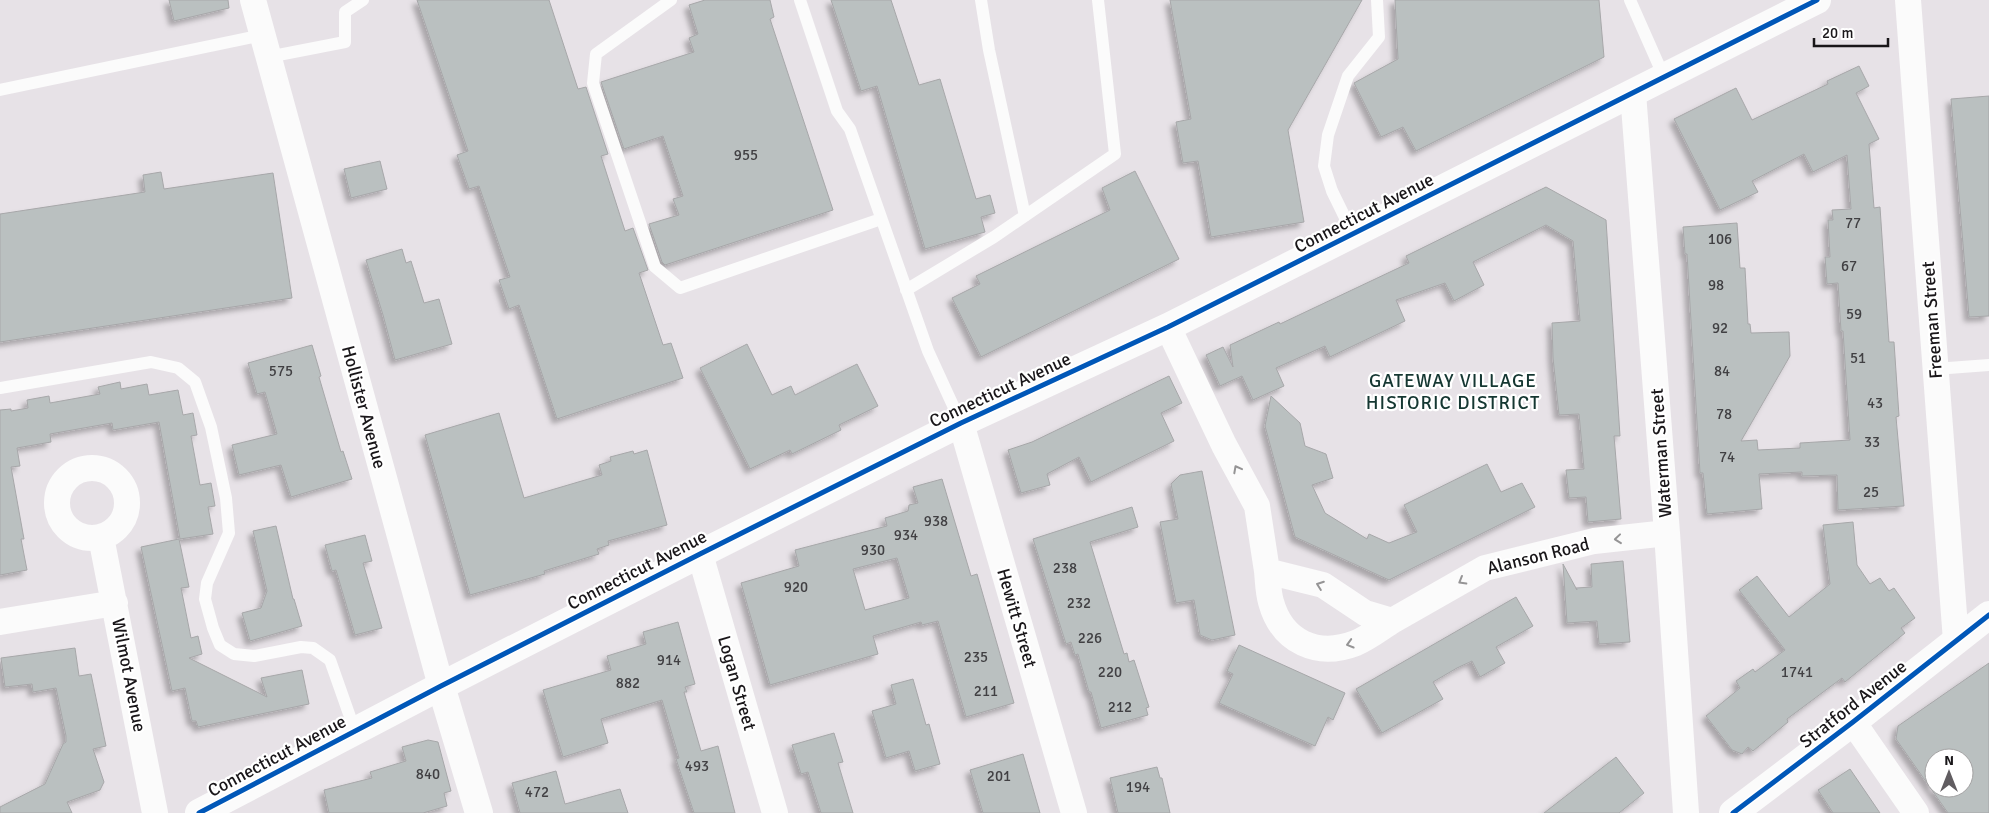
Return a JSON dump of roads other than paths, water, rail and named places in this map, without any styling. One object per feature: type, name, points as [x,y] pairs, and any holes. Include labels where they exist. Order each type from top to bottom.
[{"type":"main road","name":"Connecticut Avenue","points":[[200,813],[441,686],[700,554],[961,423],[1168,327],[1817,0]]},
{"type":"main road","name":"Stratford Avenue","points":[[1733,813],[1989,615]]},
{"type":"main road","name":"Hollister Avenue","points":[[441,686],[479,813]]},
{"type":"street","name":"Hollister Avenue","points":[[254,0],[441,686]]},
{"type":"street","name":"Freeman Street","points":[[1908,0],[1956,641]]},
{"type":"street","name":"Waterman Street","points":[[1633,93],[1667,533],[1686,813]]},
{"type":"street","name":"Alanson Road","points":[[1168,327],[1224,445],[1257,506],[1271,601],[1278,620],[1293,638],[1309,647],[1334,648],[1356,643],[1485,568],[1594,541],[1667,533]]},
{"type":"street","name":"Hewitt Street","points":[[961,423],[1074,813]]},
{"type":"street","name":"Wilmot Avenue","points":[[101,537],[155,813]]},
{"type":"street","name":"Logan Street","points":[[700,554],[775,813]]},
{"type":"street","points":[[1267,571],[1323,585],[1365,612],[1392,621]]},
{"type":"street","points":[[0,622],[115,603]]},
{"type":"street","points":[[1853,722],[1916,813]]},
{"type":"lane","points":[[0,90],[265,46],[344,42],[345,12],[363,0]]},
{"type":"lane","points":[[671,0],[596,54],[593,83],[655,267],[680,288],[881,219]]},
{"type":"lane","points":[[800,0],[837,111],[850,129],[928,351],[961,423]]},
{"type":"lane","points":[[981,0],[989,50],[1025,216]]},
{"type":"lane","points":[[906,290],[994,237],[1115,154],[1098,0]]},
{"type":"lane","points":[[1353,234],[1332,191],[1324,166],[1328,135],[1348,76],[1379,37],[1377,0]]},
{"type":"lane","points":[[1630,0],[1664,77]]},
{"type":"lane","points":[[0,388],[150,362],[178,368],[195,382],[210,427],[226,498],[229,533],[208,583],[205,599],[220,645],[234,654],[254,656],[301,647],[313,648],[330,660],[355,731]]},
{"type":"lane","points":[[1936,369],[1989,366]]},
{"type":"district","name":"GATEWAY VILLAGE HISTORIC DISTRICT","points":[[1453,392]]}]
